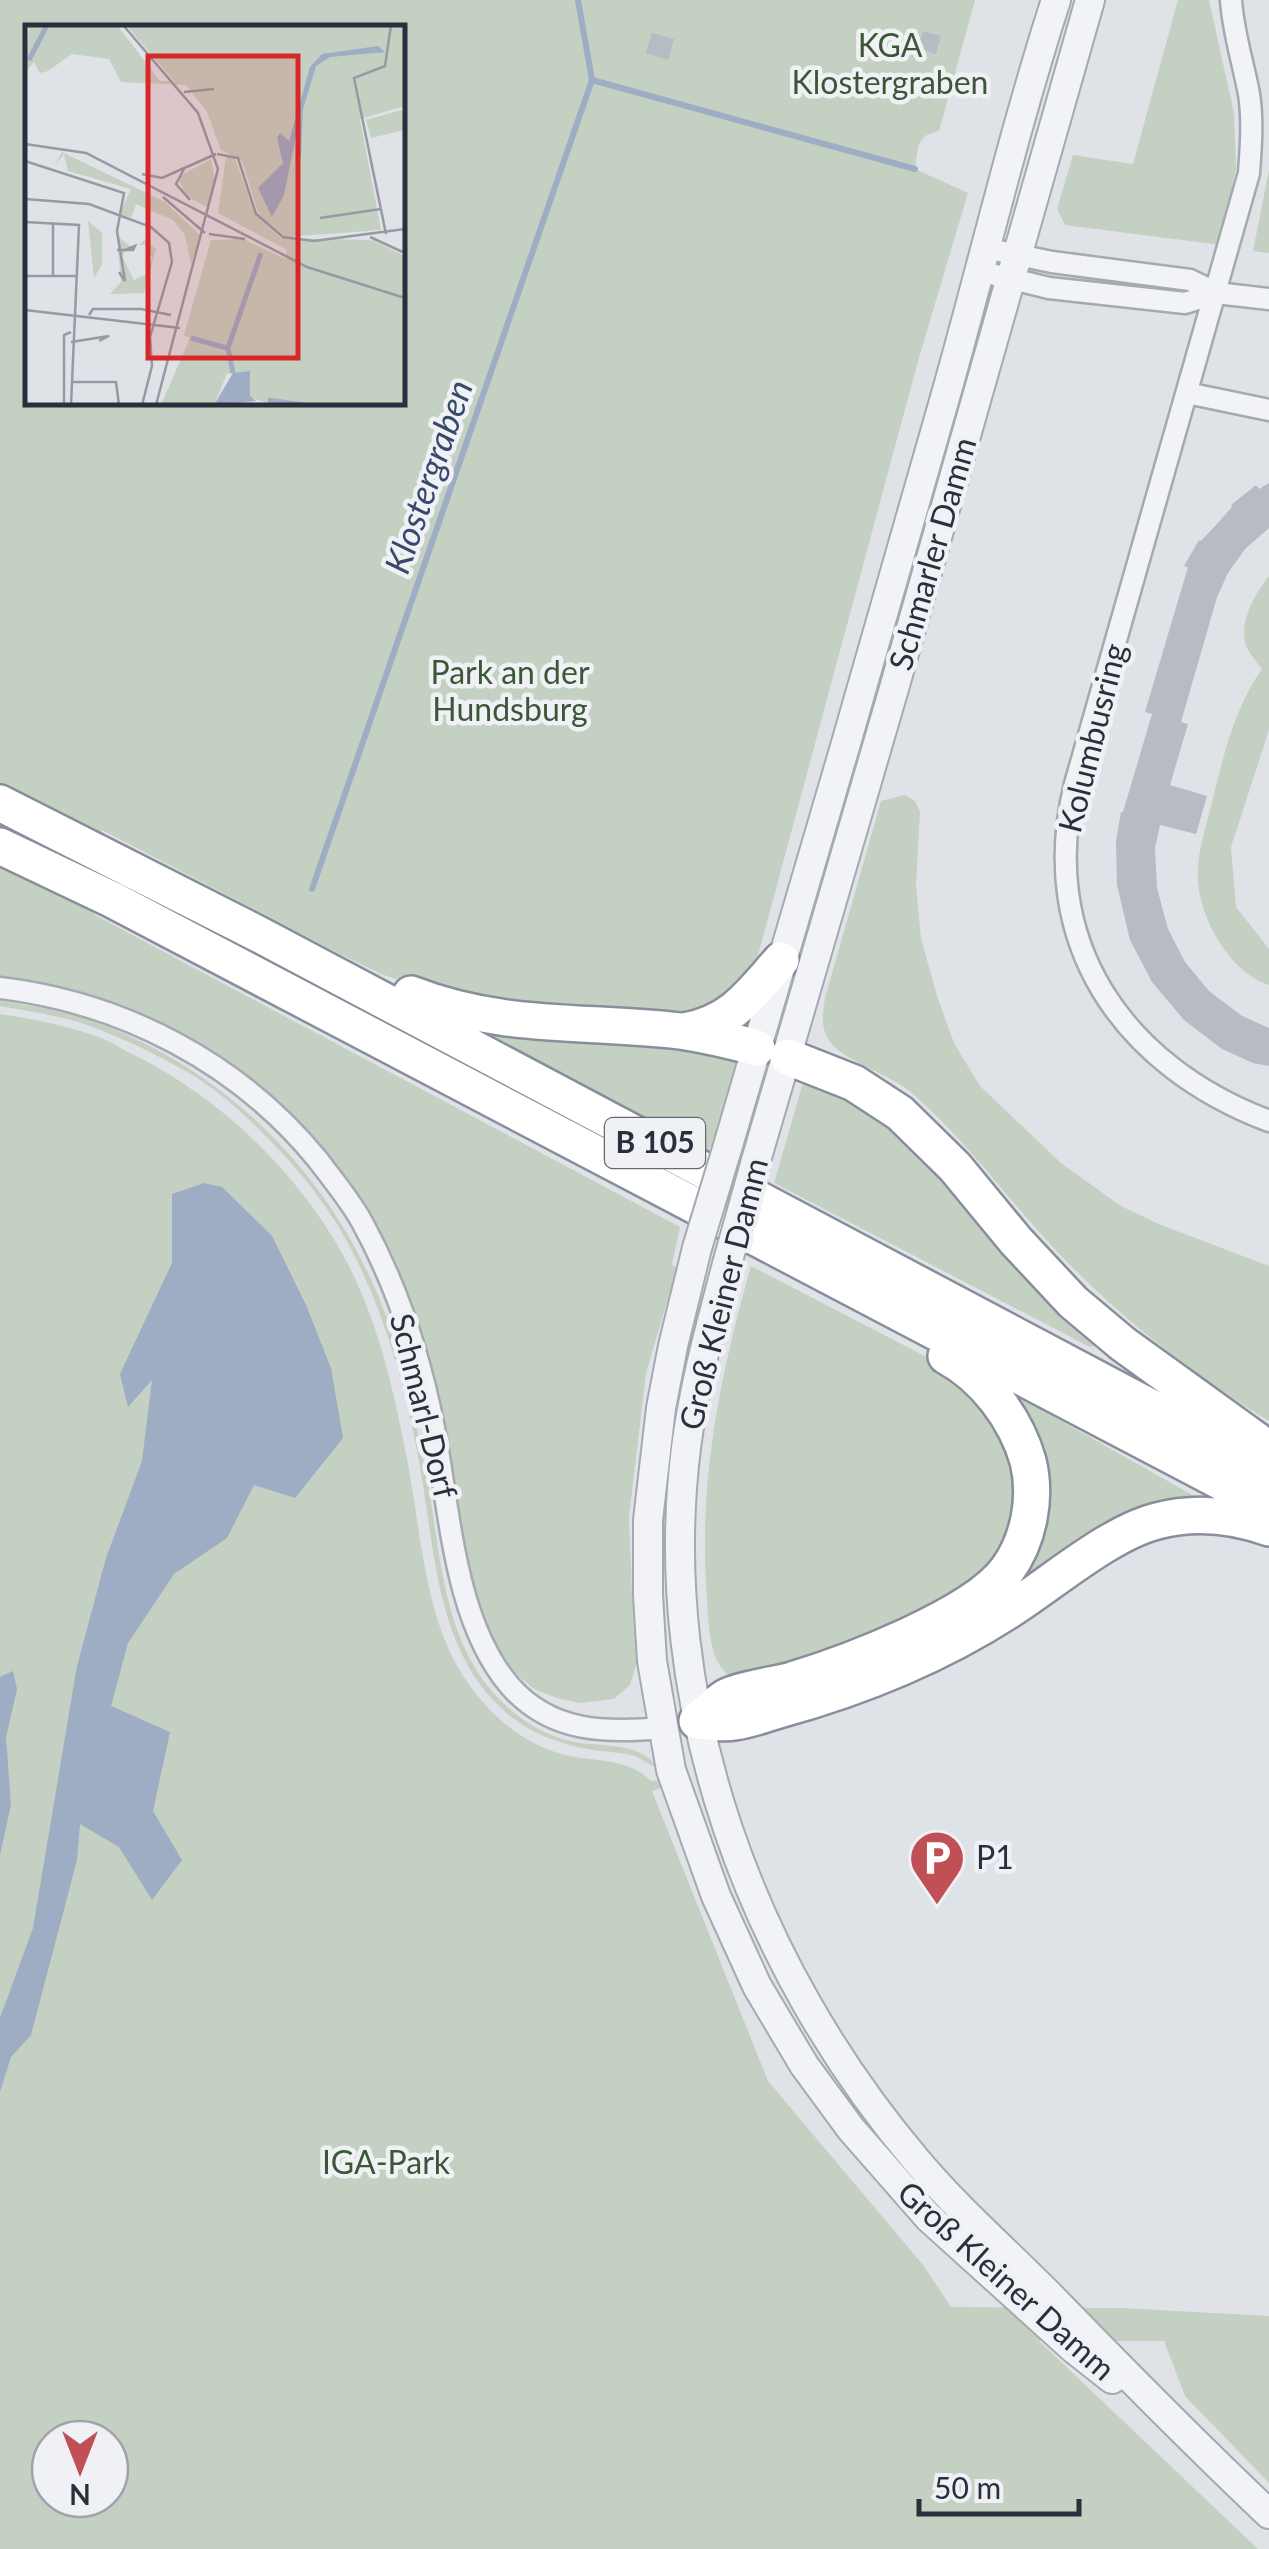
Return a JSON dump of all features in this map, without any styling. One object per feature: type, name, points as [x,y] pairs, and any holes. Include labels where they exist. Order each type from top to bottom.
[{"type":"highway","name":"B 105","points":[[0,804],[262,936],[1269,1470]]},
{"type":"highway","name":"B 105","points":[[0,846],[113,900],[1269,1506]]},
{"type":"highway","points":[[262,936],[315,946],[401,990],[444,1007],[532,1022],[680,1032],[726,1040],[772,1052],[854,1083],[900,1112],[956,1167],[1016,1241],[1073,1302],[1172,1381],[1269,1449]]},
{"type":"highway","points":[[680,1032],[706,1027],[726,1017],[781,960]]},
{"type":"highway","points":[[680,1724],[727,1696],[794,1679],[867,1653],[962,1608],[1007,1570],[1020,1545],[1029,1520],[1032,1494],[1024,1450],[1013,1424],[989,1390],[958,1362],[882,1321],[854,1288]]},
{"type":"highway","points":[[680,1724],[734,1722],[804,1703],[902,1668],[1006,1612],[1117,1538],[1153,1522],[1209,1515],[1269,1528]]},
{"type":"street","name":"Schmarler Damm","points":[[772,1052],[781,960],[875,647],[1056,0]]},
{"type":"street","name":"Schmarler Damm","points":[[772,1052],[1014,267],[1090,0]]},
{"type":"street","name":"Kolumbusring","points":[[1230,0],[1249,96],[1249,173],[1075,784],[1068,812],[1066,864],[1078,938],[1092,971],[1132,1032],[1170,1068],[1198,1087],[1269,1121]]},
{"type":"street","points":[[982,259],[1014,267],[1050,288],[1185,304],[1216,293],[1269,299]]},
{"type":"street","points":[[1186,393],[1269,410]]},
{"type":"street","name":"Schmarl-Dorf","points":[[0,988],[82,1004],[173,1041],[230,1076],[304,1143],[360,1219],[402,1310],[434,1426],[465,1599],[476,1632],[493,1663],[530,1705],[573,1726],[619,1732],[680,1724]]},
{"type":"street","name":"Groß Kleiner Damm","points":[[680,1724],[688,1657],[682,1593],[684,1468],[697,1381],[773,1106],[772,1052]]},
{"type":"street","name":"Groß Kleiner Damm","points":[[772,1052],[726,1150],[673,1346],[661,1408],[648,1520],[651,1644],[680,1724],[710,1775],[743,1871],[800,1997],[844,2066],[949,2198],[1269,2514]]},
{"type":"green space","name":"Park an der Hundsburg","points":[[0,0],[975,0],[939,131],[922,140],[915,169],[968,193],[918,361],[756,963],[723,1008],[651,1021],[426,990],[332,950],[102,830],[93,914],[680,1227],[672,1265],[677,1268],[646,1373],[629,1517],[638,1659],[630,1685],[614,1699],[580,1703],[534,1689],[513,1671],[486,1633],[476,1606],[428,1361],[321,1149],[270,1095],[207,1052],[145,1017],[83,993],[0,977]]},
{"type":"green space","points":[[1178,0],[1209,0],[1234,113],[1236,168],[1221,245],[1065,225],[1057,209],[1073,155],[1133,164]]},
{"type":"green space","points":[[1269,170],[1269,253],[1253,251]]},
{"type":"green space","points":[[1269,576],[1269,730],[1231,847],[1236,907],[1269,949],[1269,985],[1242,969],[1220,944],[1200,897],[1198,872],[1230,735],[1243,701],[1262,669],[1248,649],[1244,633],[1250,607]]},
{"type":"green space","points":[[905,795],[915,801],[920,811],[916,885],[921,939],[954,1043],[980,1086],[1062,1164],[1121,1206],[1269,1266],[1269,1421],[1138,1328],[1067,1262],[934,1113],[904,1087],[837,1049],[827,1037],[823,1021],[825,998],[881,801]]},
{"type":"green space","points":[[0,1001],[78,1016],[149,1046],[193,1071],[233,1101],[303,1171],[359,1254],[387,1319],[418,1434],[451,1610],[478,1673],[498,1698],[537,1728],[578,1743],[639,1752],[657,1767],[635,1756],[552,1740],[504,1711],[475,1677],[460,1650],[440,1590],[414,1434],[386,1331],[343,1235],[299,1172],[231,1103],[186,1071],[90,1026],[0,1006]]},
{"type":"green space","name":"IGA-Park","points":[[0,1014],[96,1036],[162,1070],[251,1137],[301,1192],[342,1253],[374,1325],[401,1428],[431,1597],[449,1650],[462,1674],[506,1725],[534,1743],[566,1755],[633,1768],[651,1781],[661,1780],[664,1787],[652,1791],[768,2081],[923,2265],[951,2307],[1119,2308],[1269,2316],[1269,2483],[1185,2396],[1164,2341],[1039,2341],[1258,2549],[0,2549]]},
{"type":"green space","points":[[463,1023],[689,1042],[737,1060],[738,1069],[709,1151]]},
{"type":"green space","points":[[804,1079],[884,1115],[1095,1341],[1094,1346],[774,1183]]},
{"type":"green space","points":[[751,1266],[946,1367],[1002,1424],[1019,1491],[1012,1529],[992,1563],[957,1596],[810,1661],[733,1682],[719,1664],[711,1641],[706,1512],[721,1388]]},
{"type":"green space","points":[[1014,1394],[1210,1505],[995,1608],[1030,1548]]},
{"type":"water","points":[[204,1183],[222,1187],[272,1236],[331,1368],[343,1438],[295,1498],[254,1485],[227,1538],[174,1574],[128,1643],[111,1706],[170,1732],[153,1811],[182,1860],[152,1900],[119,1847],[80,1824],[77,1860],[31,2035],[11,2057],[0,2092],[0,2018],[33,1928],[77,1666],[106,1558],[142,1461],[152,1380],[128,1407],[120,1374],[172,1263],[172,1194]]},
{"type":"water","points":[[13,1671],[17,1689],[6,1737],[11,1805],[0,1855],[0,1677]]},
{"type":"building","points":[[923,31],[941,36],[936,54],[917,48]]},
{"type":"building","points":[[652,33],[674,39],[668,60],[646,53]]},
{"type":"building","points":[[1269,483],[1269,528],[1245,549],[1217,597],[1181,722],[1188,724],[1170,785],[1207,796],[1196,834],[1160,825],[1155,848],[1157,888],[1168,929],[1185,962],[1209,991],[1242,1016],[1269,1028],[1269,1066],[1222,1049],[1184,1020],[1152,982],[1130,940],[1117,885],[1116,841],[1121,812],[1152,714],[1145,712],[1188,567],[1184,566],[1199,540],[1231,505],[1256,485],[1259,489]]},
{"type":"waterway","name":"Klostergraben","points":[[312,889],[592,80],[578,0]]},
{"type":"waterway","points":[[592,80],[915,169]]},
{"type":"place","name":"P1","points":[[937,1907]]},
{"type":"park label","name":"KGA Klostergraben","points":[[890,64]]}]
